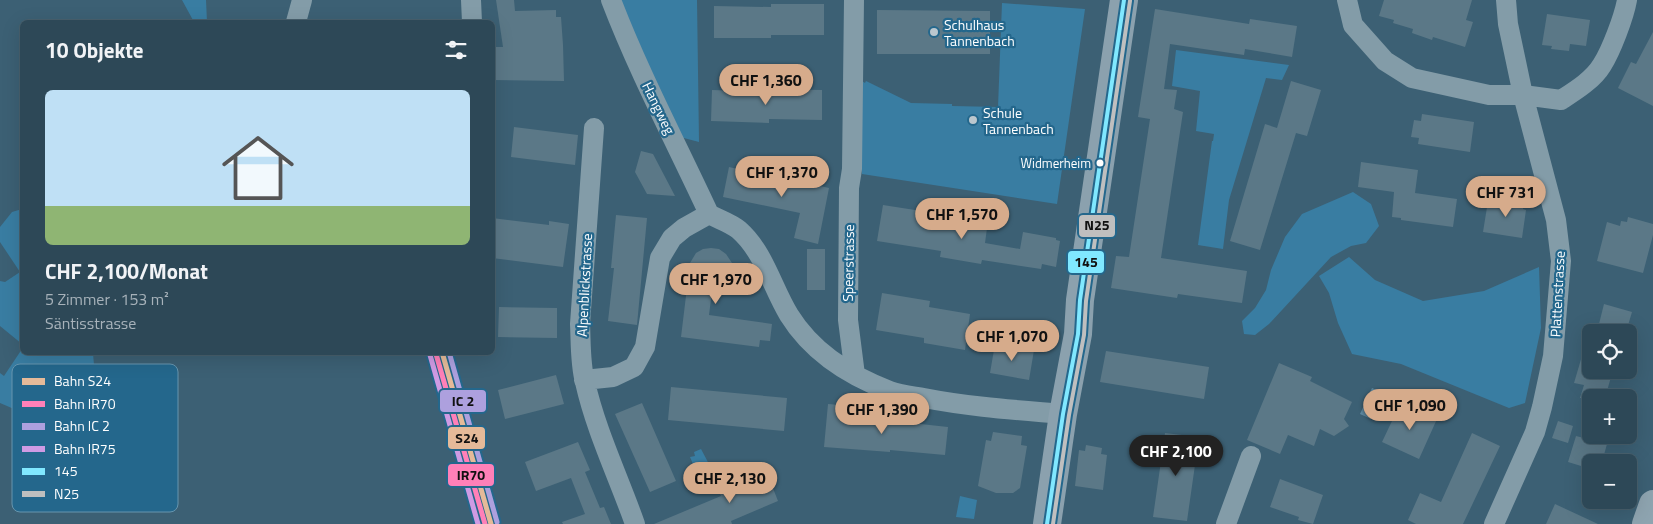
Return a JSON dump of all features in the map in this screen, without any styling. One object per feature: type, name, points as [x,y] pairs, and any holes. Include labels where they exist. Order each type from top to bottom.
[{"type":"main road","points":[[1047,524],[1063,414],[1078,334],[1080,300],[1124,0]]},
{"type":"main road","points":[[1646,524],[1653,504]]},
{"type":"street","points":[[297,20],[302,0]]},
{"type":"street","points":[[471,0],[472,20]]},
{"type":"street","name":"Hangweg","points":[[611,0],[628,45],[709,214]]},
{"type":"street","name":"Speerstrasse","points":[[854,0],[848,320],[855,375]]},
{"type":"street","points":[[1347,0],[1353,25],[1385,61],[1412,78],[1489,95],[1561,100],[1583,85],[1602,66],[1625,13],[1627,0]]},
{"type":"street","name":"Plattenstrasse","points":[[1494,524],[1535,432],[1542,407],[1553,356],[1561,261],[1556,220],[1523,96],[1508,24],[1506,0]]},
{"type":"street","name":"Alpenblickstrasse","points":[[594,128],[580,324],[584,380],[598,429],[635,524]]},
{"type":"street","points":[[584,380],[613,377],[634,367],[645,347],[660,258],[672,238],[684,228],[709,214],[738,230],[756,249],[789,315],[816,348],[836,364],[855,375],[892,392],[932,400],[974,406],[1063,414]]},
{"type":"street","points":[[1226,524],[1251,456]]},
{"type":"shaded area","points":[[182,0],[206,0],[207,20],[193,20]]},
{"type":"shaded area","points":[[619,0],[697,0],[699,142],[680,137]]},
{"type":"shaded area","points":[[1002,3],[1085,9],[1057,204],[862,174],[862,81],[865,83],[866,81],[911,103],[998,107]]},
{"type":"shaded area","points":[[1176,50],[1289,65],[1282,80],[1266,78],[1229,200],[1223,249],[1198,245],[1214,134],[1196,131],[1200,91],[1172,86]]},
{"type":"shaded area","points":[[1353,192],[1371,204],[1379,226],[1366,243],[1351,246],[1331,257],[1269,324],[1255,335],[1244,334],[1242,321],[1255,308],[1266,290],[1271,270],[1285,237],[1302,214]]},
{"type":"shaded area","points":[[20,210],[20,272],[0,242],[0,227],[12,212]]},
{"type":"shaded area","points":[[1349,257],[1375,280],[1423,301],[1484,291],[1539,267],[1541,328],[1525,403],[1509,408],[1401,364],[1352,354],[1338,323],[1329,293],[1319,276]]},
{"type":"shaded area","points":[[20,272],[20,342],[0,326],[0,281],[5,282]]},
{"type":"shaded area","points":[[20,352],[20,355],[93,355],[94,364],[12,364]]},
{"type":"shaded area","points":[[12,364],[12,408],[0,403],[0,373],[4,376]]},
{"type":"shaded area","points":[[1372,388],[1383,393],[1371,419],[1360,414]]},
{"type":"shaded area","points":[[701,449],[710,466],[707,472],[698,476],[690,457],[695,456],[694,452]]},
{"type":"shaded area","points":[[960,496],[977,500],[974,519],[956,517]]},
{"type":"building","points":[[496,0],[514,0],[515,11],[556,10],[556,17],[561,17],[564,81],[495,80],[495,47],[503,47]]},
{"type":"building","points":[[1384,0],[1472,0],[1466,20],[1473,22],[1465,47],[1433,37],[1432,40],[1412,33],[1413,29],[1393,23],[1394,20],[1379,16]]},
{"type":"building","points":[[771,4],[824,4],[824,35],[771,35],[771,38],[714,38],[714,6],[771,7]]},
{"type":"building","points":[[1155,9],[1249,24],[1250,19],[1297,26],[1292,57],[1245,49],[1244,55],[1170,44],[1164,89],[1177,90],[1174,109],[1183,112],[1161,258],[1247,271],[1242,303],[1178,294],[1177,298],[1111,288],[1116,256],[1129,257],[1150,119],[1138,117]]},
{"type":"building","name":"Schulhaus Tannenbach","points":[[877,10],[990,11],[990,54],[877,54]]},
{"type":"building","points":[[1547,14],[1590,20],[1586,46],[1570,44],[1569,51],[1551,49],[1552,46],[1542,45]]},
{"type":"building","points":[[1653,32],[1653,106],[1618,88],[1631,62],[1636,64]]},
{"type":"building","points":[[1291,81],[1321,90],[1307,136],[1296,133],[1260,250],[1230,241],[1265,124],[1277,128]]},
{"type":"building","points":[[769,89],[822,90],[822,120],[769,119],[769,123],[711,121],[712,90],[769,92]]},
{"type":"building","points":[[1422,114],[1474,122],[1470,152],[1418,144],[1419,138],[1411,137],[1414,120],[1421,121]]},
{"type":"building","points":[[514,127],[578,135],[575,165],[511,157]]},
{"type":"building","points":[[641,151],[653,154],[675,196],[647,194],[635,172]]},
{"type":"building","points":[[1361,162],[1418,170],[1415,193],[1457,199],[1453,227],[1401,220],[1401,218],[1392,217],[1394,192],[1358,187]]},
{"type":"building","points":[[729,167],[760,174],[804,179],[803,182],[829,188],[818,244],[794,238],[800,213],[723,197]]},
{"type":"building","points":[[1506,194],[1524,202],[1523,209],[1526,210],[1522,238],[1483,232],[1488,201],[1505,203]]},
{"type":"building","points":[[883,205],[947,215],[946,221],[987,228],[985,243],[1020,249],[1023,232],[1056,238],[1056,240],[1060,241],[1056,267],[1042,264],[1041,269],[982,260],[981,264],[940,257],[941,251],[877,241]]},
{"type":"building","points":[[616,215],[647,218],[637,325],[608,321],[614,268],[611,268]]},
{"type":"building","points":[[1628,217],[1653,224],[1653,235],[1643,273],[1597,261],[1607,222],[1620,226],[1621,221],[1627,222]]},
{"type":"building","points":[[495,218],[549,225],[549,221],[569,224],[563,267],[495,258]]},
{"type":"building","points":[[703,249],[719,249],[726,254],[732,263],[728,280],[712,291],[709,315],[772,324],[770,341],[760,340],[759,347],[681,337],[690,263],[696,253]]},
{"type":"building","points":[[807,249],[825,249],[825,290],[807,290]]},
{"type":"building","points":[[882,293],[930,301],[929,307],[970,314],[965,350],[924,343],[924,338],[876,330]]},
{"type":"building","points":[[1604,304],[1632,312],[1628,324],[1599,324]]},
{"type":"building","points":[[499,307],[557,308],[557,338],[498,337]]},
{"type":"building","points":[[995,344],[1034,350],[1029,380],[990,373]]},
{"type":"building","points":[[1106,351],[1209,367],[1204,399],[1100,382]]},
{"type":"building","points":[[1582,356],[1582,379],[1610,379],[1608,389],[1583,389],[1584,385],[1574,383]]},
{"type":"building","points":[[1279,363],[1312,377],[1310,381],[1352,402],[1344,419],[1349,426],[1334,436],[1320,429],[1314,446],[1288,435],[1280,454],[1247,440]]},
{"type":"building","points":[[556,375],[564,404],[505,419],[498,390]]},
{"type":"building","points":[[671,387],[787,398],[784,431],[668,420]]},
{"type":"building","points":[[1401,402],[1437,419],[1419,459],[1382,442]]},
{"type":"building","points":[[642,403],[676,481],[650,492],[615,414]]},
{"type":"building","points":[[828,404],[852,406],[850,422],[892,425],[893,421],[948,427],[945,455],[824,447]]},
{"type":"building","points":[[1558,421],[1573,426],[1568,443],[1552,438]]},
{"type":"building","points":[[993,432],[1022,436],[1021,445],[1027,446],[1020,488],[1013,493],[996,493],[978,486],[986,440],[991,441]]},
{"type":"building","points":[[1165,433],[1199,437],[1187,521],[1153,517]]},
{"type":"building","points":[[1472,433],[1500,446],[1463,524],[1416,524],[1408,520],[1420,493],[1441,502]]},
{"type":"building","points":[[1576,436],[1582,438],[1582,444],[1607,444],[1604,454],[1582,454],[1582,466],[1568,462]]},
{"type":"building","points":[[578,442],[590,470],[585,472],[600,508],[604,507],[611,524],[563,524],[562,522],[585,514],[571,478],[536,491],[525,462]]},
{"type":"building","points":[[1086,445],[1102,448],[1101,454],[1107,455],[1103,490],[1075,486],[1079,450],[1085,451]]},
{"type":"building","points":[[767,473],[778,501],[731,521],[732,524],[654,524],[721,496],[719,492]]},
{"type":"building","points":[[1280,479],[1323,495],[1313,524],[1298,520],[1299,517],[1270,507]]},
{"type":"building","points":[[1555,504],[1598,524],[1546,524]]},
{"type":"rail line","name":"IR75","points":[[430,355],[478,524]]},
{"type":"rail line","name":"IR70","points":[[436,355],[485,524]]},
{"type":"rail line","name":"S24","points":[[443,355],[491,524]]},
{"type":"transit line","name":"145","points":[[1047,524],[1063,414],[1078,334],[1080,300],[1124,0]]},
{"type":"transit line","name":"N25","points":[[1053,524],[1069,415],[1084,335],[1086,301],[1130,1]]},
{"type":"transit line","points":[[450,355],[497,522]]},
{"type":"place","name":"Schulhaus Tannenbach","points":[[934,32]]},
{"type":"place","name":"Schule Tannenbach","points":[[973,120]]},
{"type":"place","name":"Widmerheim","points":[[1100,163]]}]
